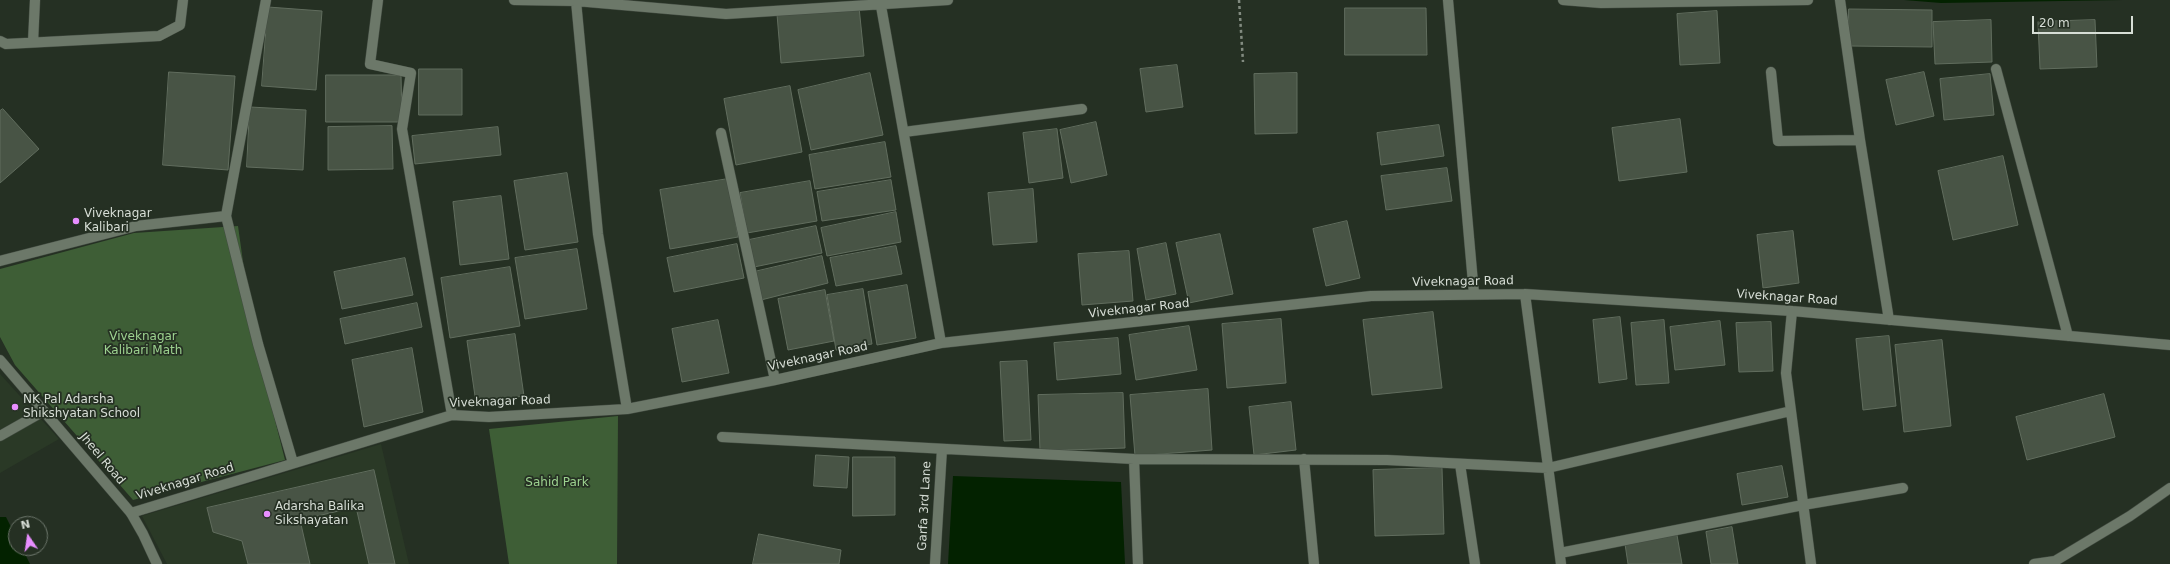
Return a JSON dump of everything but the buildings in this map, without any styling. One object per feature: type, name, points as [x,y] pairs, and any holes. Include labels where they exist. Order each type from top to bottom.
[{"type":"street","points":[[32,42],[35,0]]},
{"type":"street","points":[[0,41],[6,44],[159,36],[180,25],[183,0]]},
{"type":"street","points":[[266,0],[226,216],[258,344],[293,463]]},
{"type":"street","points":[[378,0],[370,64],[410,73],[402,129],[452,415]]},
{"type":"street","points":[[514,0],[576,1],[726,14],[881,6],[948,0]]},
{"type":"street","points":[[1448,0],[1474,294]]},
{"type":"street","points":[[1563,0],[1601,3],[1808,0]]},
{"type":"street","points":[[1840,0],[1860,140],[1889,320]]},
{"type":"street","points":[[576,1],[598,234],[627,408]]},
{"type":"street","points":[[881,6],[941,343]]},
{"type":"street","points":[[1996,70],[2068,336]]},
{"type":"street","points":[[1771,72],[1778,141],[1860,140]]},
{"type":"street","points":[[904,132],[1082,109]]},
{"type":"street","points":[[721,133],[775,380]]},
{"type":"street","points":[[0,261],[136,226],[226,216]]},
{"type":"street","points":[[1525,294],[1561,564]]},
{"type":"street","name":"Viveknagar Road","points":[[130,513],[452,415],[490,417],[627,408],[775,380],[941,343],[1370,296],[1525,294],[1792,311],[2170,345]]},
{"type":"street","points":[[1792,311],[1786,373],[1811,564]]},
{"type":"street","name":"Jheel Road","points":[[0,360],[130,513],[143,534],[156,564]]},
{"type":"street","points":[[0,436],[44,411]]},
{"type":"street","points":[[722,437],[1134,459],[1387,460],[1548,468],[1791,411]]},
{"type":"street","name":"Garfa 3rd Lane","points":[[935,564],[942,449]]},
{"type":"street","points":[[1134,459],[1138,564]]},
{"type":"street","points":[[1304,459],[1314,564]]},
{"type":"street","points":[[1460,464],[1475,564]]},
{"type":"street","points":[[1560,553],[1803,505],[1903,488]]},
{"type":"street","points":[[2034,564],[2065,560],[2170,488]]},
{"type":"path","points":[[1239,0],[1243,62]]},
{"type":"shaded area","points":[[1904,0],[2123,0],[1941,3]]},
{"type":"shaded area","name":"NK Pal Adarsha Shikshyatan School","points":[[0,374],[59,439],[0,473]]},
{"type":"shaded area","points":[[381,444],[409,564],[167,564],[142,516]]},
{"type":"shaded area","points":[[953,476],[1121,482],[1125,564],[948,564]]},
{"type":"shaded area","points":[[0,517],[6,517],[8,521],[8,556],[26,556],[30,564],[0,564]]},
{"type":"green space","name":"Viveknagar Kalibari Math","points":[[238,226],[253,333],[285,460],[133,500],[15,365],[0,337],[0,269],[134,233]]},
{"type":"green space","name":"Sahid Park","points":[[618,416],[617,564],[509,564],[489,429]]},
{"type":"place","name":"Viveknagar Kalibari","points":[[76,221]]},
{"type":"place","name":"NK Pal Adarsha Shikshyatan School","points":[[15,407]]},
{"type":"place","name":"Adarsha Balika Sikshayatan","points":[[267,514]]}]
